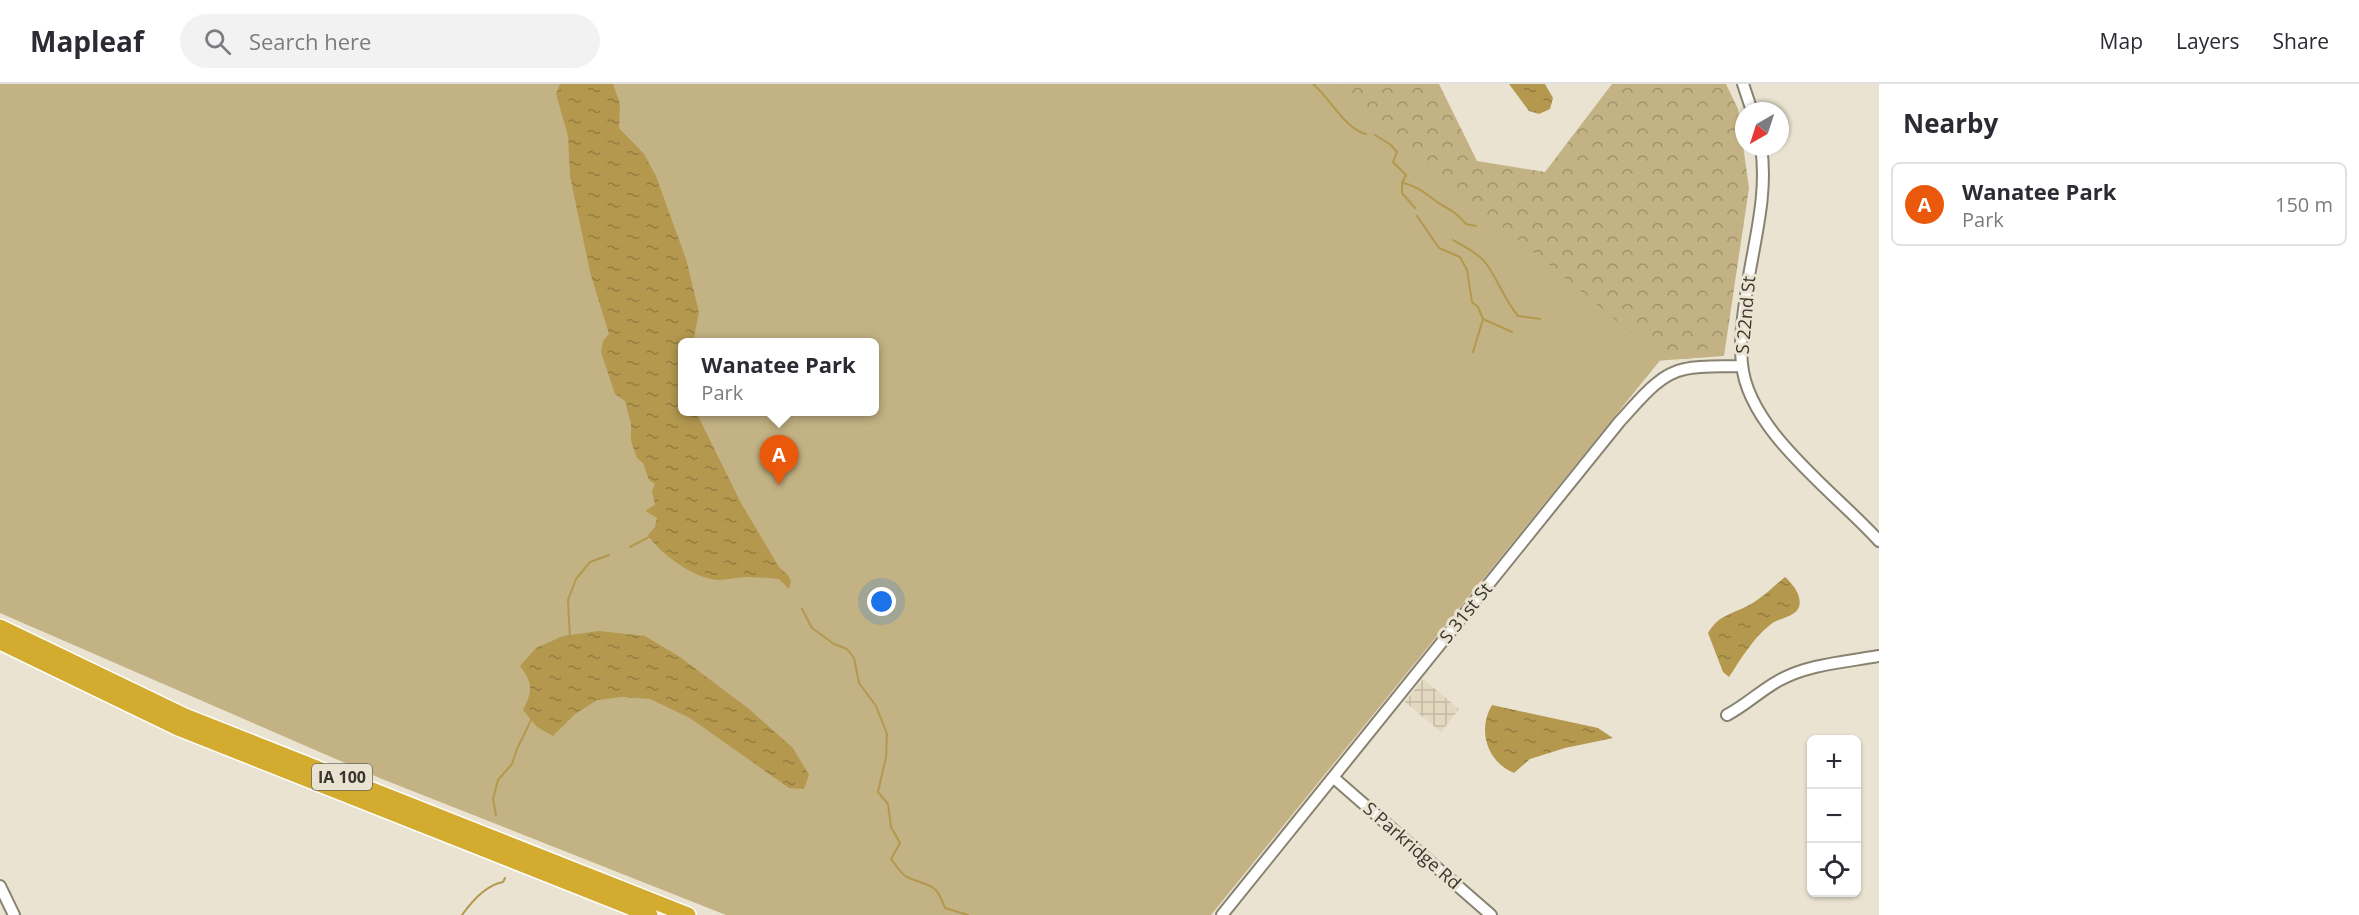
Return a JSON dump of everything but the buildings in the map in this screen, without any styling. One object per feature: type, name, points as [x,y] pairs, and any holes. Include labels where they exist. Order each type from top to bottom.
[{"type":"highway","name":"IA 100","points":[[0,627],[185,716],[688,915]]},
{"type":"highway","name":"IA 100","points":[[0,642],[178,728],[650,915]]},
{"type":"street","points":[[1743,84],[1749,102]]},
{"type":"street","name":"S 22nd St","points":[[1762,156],[1764,167],[1761,201],[1742,317],[1742,366],[1751,394],[1764,421],[1781,443],[1879,541]]},
{"type":"street","name":"S 31st St","points":[[1222,915],[1643,396],[1664,378],[1683,369],[1742,366]]},
{"type":"street","points":[[1727,716],[1747,705],[1778,681],[1796,672],[1879,656]]},
{"type":"street","name":"S Parkridge Rd","points":[[1334,778],[1491,915]]},
{"type":"street","points":[[0,886],[14,915]]},
{"type":"shaded area","points":[[1423,679],[1459,709],[1441,732],[1405,702]]},
{"type":"green space","points":[[0,84],[1342,84],[1337,91],[1662,358],[1211,915],[726,915],[382,779],[0,613]]},
{"type":"green space","points":[[1173,84],[1439,84],[1477,161],[1545,172],[1612,84],[1726,84],[1735,103],[1735,156],[1745,156],[1749,188],[1724,356],[1654,361]]},
{"type":"water","points":[[560,84],[613,84],[620,104],[619,128],[644,154],[656,176],[686,259],[699,312],[694,338],[678,338],[678,416],[698,416],[742,505],[779,567],[788,575],[791,581],[789,589],[779,579],[746,577],[709,579],[669,557],[648,535],[655,527],[657,518],[646,510],[655,505],[652,491],[655,484],[649,480],[643,463],[637,458],[631,441],[631,424],[625,401],[615,394],[601,352],[603,341],[609,334],[590,272],[570,176],[568,136],[556,94]]},
{"type":"water","points":[[1509,84],[1545,84],[1553,98],[1550,109],[1539,114],[1529,111]]},
{"type":"water","points":[[1785,577],[1799,596],[1798,609],[1764,630],[1729,677],[1723,672],[1708,633],[1722,618],[1755,601]]},
{"type":"water","points":[[599,631],[645,636],[680,657],[749,709],[793,748],[809,775],[804,789],[789,788],[690,718],[650,699],[622,697],[597,700],[575,714],[553,736],[537,727],[523,710],[529,697],[530,687],[520,666],[536,648],[563,636]]},
{"type":"water","points":[[1492,705],[1598,728],[1613,738],[1565,748],[1530,759],[1514,773],[1497,761],[1487,744],[1485,725]]},
{"type":"waterway","points":[[1313,84],[1345,120],[1366,134]]},
{"type":"waterway","points":[[1375,135],[1391,145],[1397,152],[1393,162],[1406,175],[1402,183],[1402,193],[1415,208]]},
{"type":"waterway","points":[[1403,183],[1414,186],[1454,212],[1466,224],[1476,226]]},
{"type":"waterway","points":[[1417,216],[1439,248],[1460,257],[1467,270],[1472,302],[1478,307],[1483,319],[1473,352]]},
{"type":"waterway","points":[[1453,240],[1485,262],[1518,316],[1540,319]]},
{"type":"waterway","points":[[1483,319],[1512,332]]},
{"type":"waterway","points":[[630,547],[651,536]]},
{"type":"waterway","points":[[570,638],[568,600],[576,579],[590,562],[609,555]]},
{"type":"waterway","points":[[802,609],[812,628],[834,644],[847,649],[854,658],[859,683],[876,706],[887,734],[886,757],[878,792],[888,804],[891,827],[900,843],[891,859],[905,876],[935,889],[945,908],[968,915]]},
{"type":"waterway","points":[[496,815],[493,799],[498,780],[512,764],[532,718]]},
{"type":"waterway","points":[[462,915],[480,894],[491,886],[503,882],[505,878]]},
{"type":"place","name":"Wanatee Park","points":[[779,485]]}]
